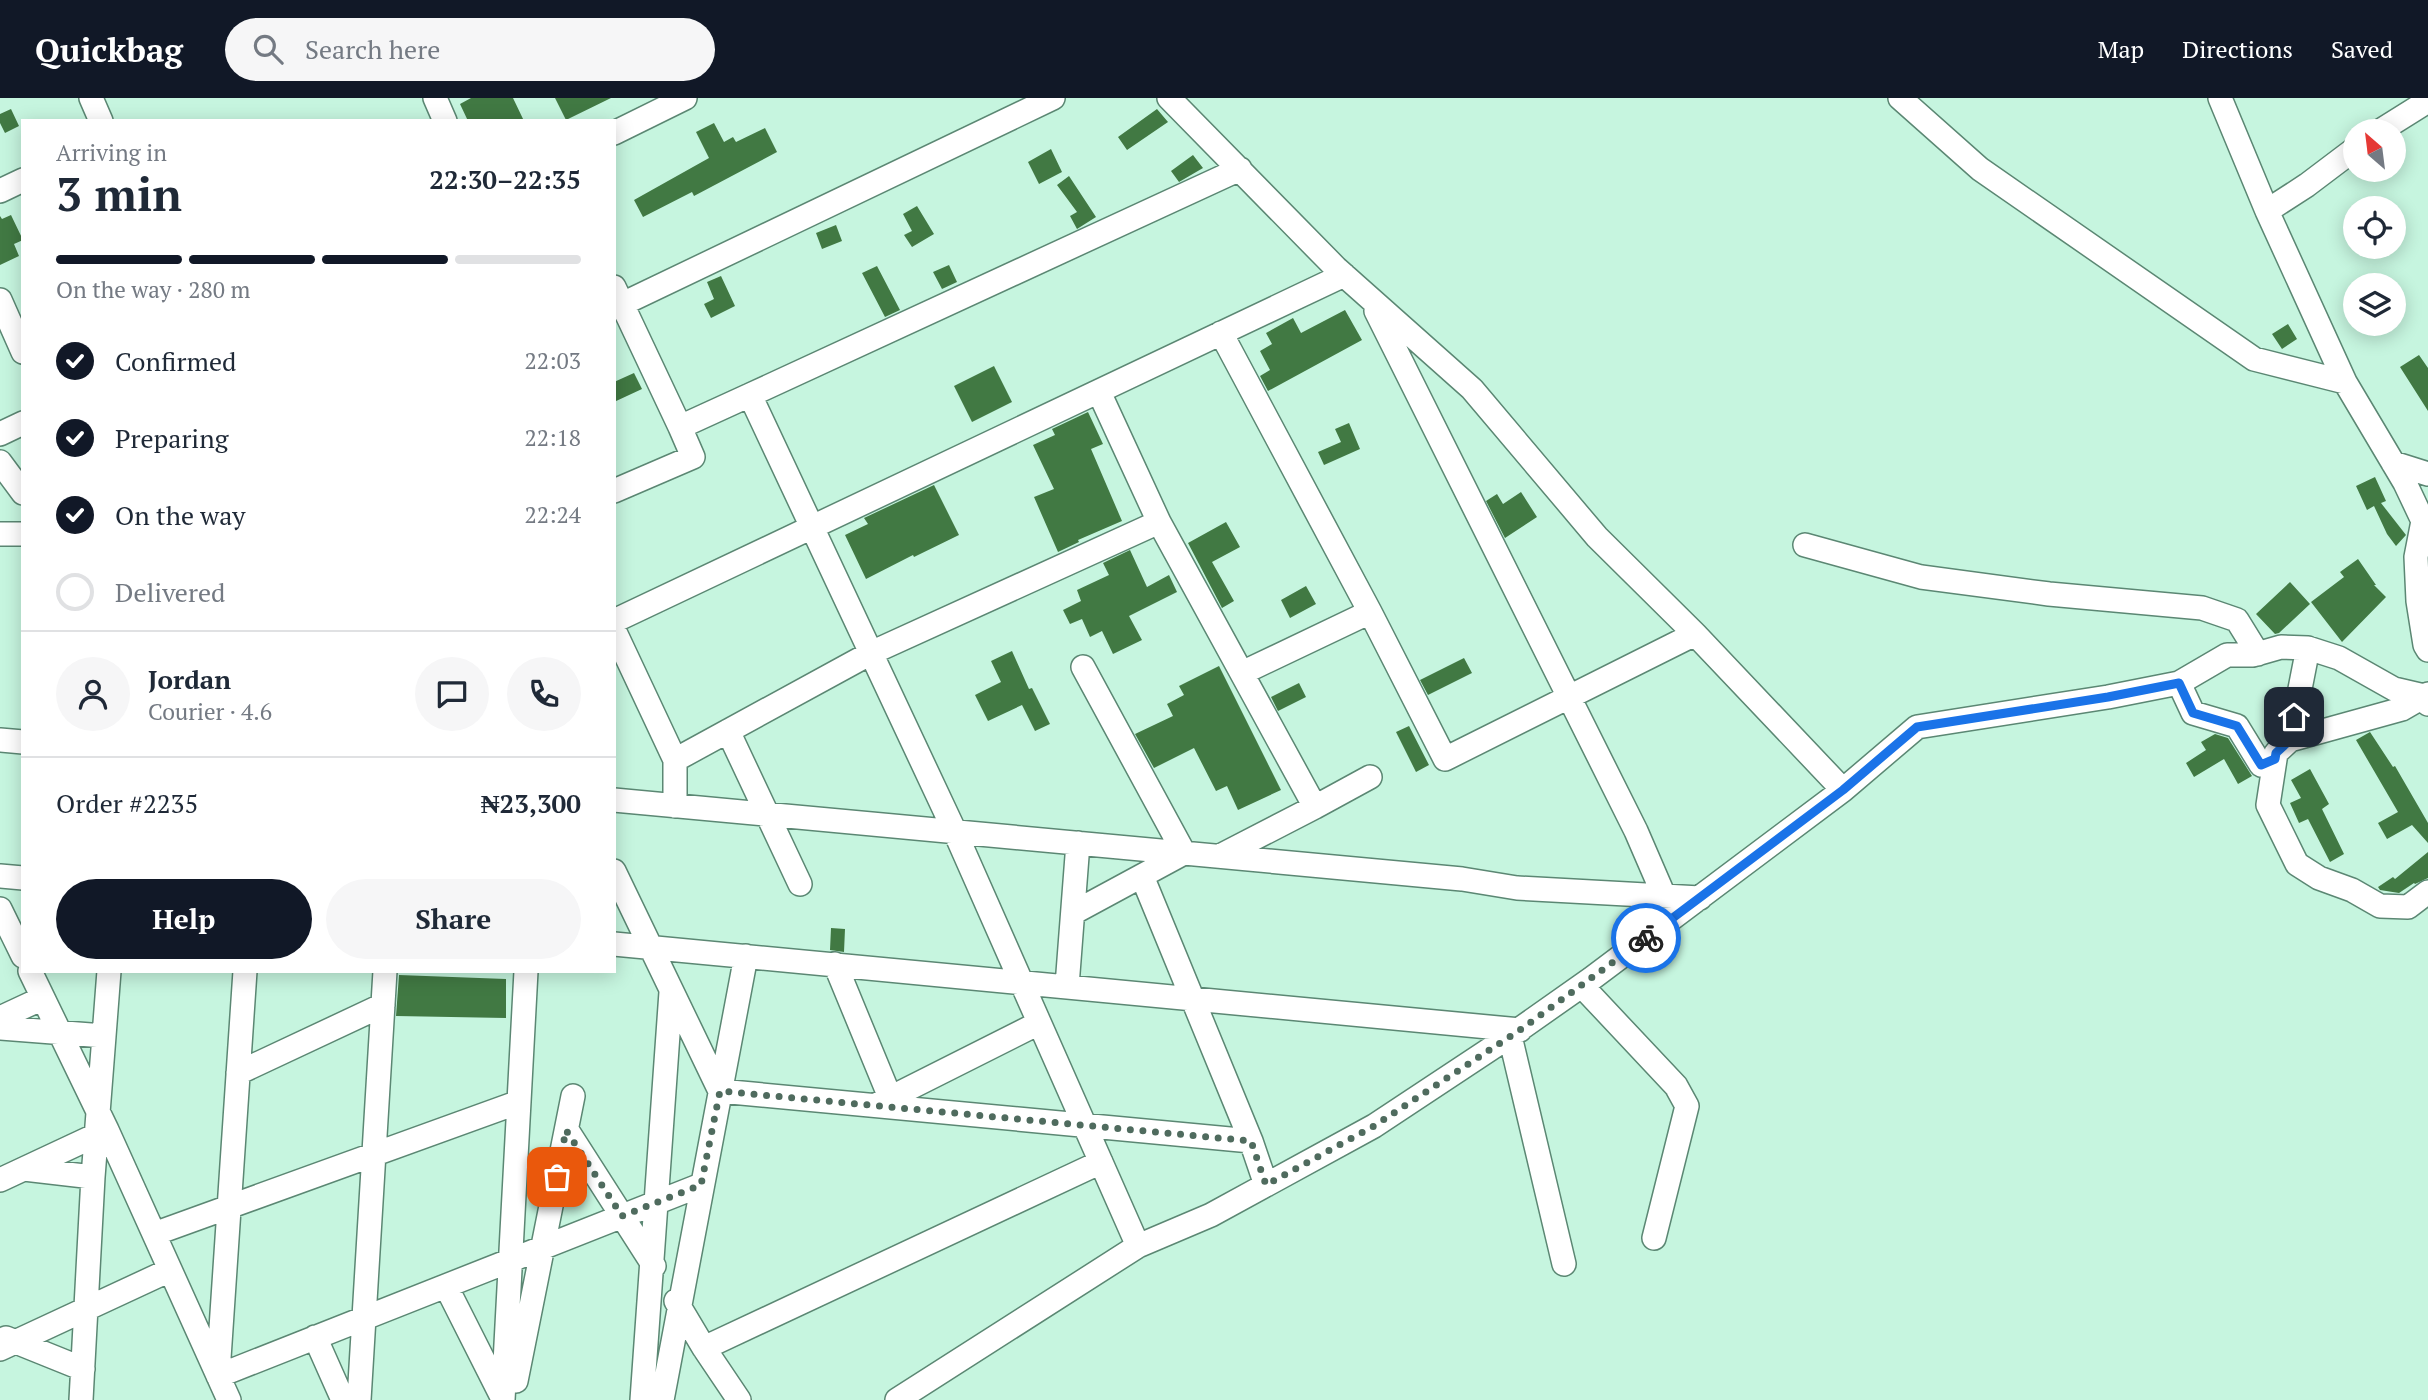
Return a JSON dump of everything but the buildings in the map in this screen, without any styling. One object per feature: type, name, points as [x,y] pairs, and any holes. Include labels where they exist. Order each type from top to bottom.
[{"type":"street","points":[[91,98],[100,119]]},
{"type":"street","points":[[435,98],[444,119]]},
{"type":"street","points":[[616,132],[685,98]]},
{"type":"street","points":[[616,490],[693,457],[617,299],[1053,98]]},
{"type":"street","points":[[1169,98],[1344,275],[1472,389],[1597,537],[1695,634],[1843,790]]},
{"type":"street","points":[[1900,98],[1980,169],[2254,359],[2345,382]]},
{"type":"street","points":[[2220,98],[2267,211],[2345,382],[2426,523],[2416,557],[2418,601],[2428,650]]},
{"type":"street","points":[[2399,119],[2428,101]]},
{"type":"street","points":[[2267,211],[2343,158]]},
{"type":"street","points":[[680,427],[1240,169]]},
{"type":"street","points":[[0,191],[21,181]]},
{"type":"street","points":[[616,620],[1344,275]]},
{"type":"street","points":[[1370,298],[1636,831],[1673,918]]},
{"type":"street","points":[[0,300],[21,347]]},
{"type":"street","points":[[1222,333],[1445,759],[1695,634]]},
{"type":"street","points":[[1099,392],[1159,522],[1315,807]]},
{"type":"street","points":[[750,395],[955,832],[1138,1246]]},
{"type":"street","points":[[0,434],[21,424]]},
{"type":"street","points":[[0,462],[21,491]]},
{"type":"street","points":[[2393,463],[2428,474]]},
{"type":"street","points":[[675,760],[871,653],[1159,522]]},
{"type":"street","points":[[0,534],[21,534]]},
{"type":"street","points":[[1805,545],[1921,577],[2049,594],[2202,608],[2237,620],[2258,654]]},
{"type":"street","points":[[1242,673],[1370,612]]},
{"type":"street","points":[[616,634],[675,760],[675,806]]},
{"type":"street","points":[[897,1400],[1138,1246],[1211,1216],[1374,1126],[1515,1033],[1582,986],[1843,790],[1917,727],[2179,683],[2227,655],[2258,654],[2281,648],[2308,648],[2339,658],[2394,689],[2427,698]]},
{"type":"street","points":[[2290,740],[2308,648]]},
{"type":"street","points":[[1083,667],[1184,853]]},
{"type":"street","points":[[2179,683],[2193,713],[2237,726],[2261,765],[2275,759]]},
{"type":"street","points":[[2427,698],[2402,709],[2290,740],[2276,753],[2268,805],[2297,864],[2319,878],[2352,890],[2380,906],[2408,907],[2428,892]]},
{"type":"street","points":[[728,731],[800,884]]},
{"type":"street","points":[[0,740],[21,742]]},
{"type":"street","points":[[1220,857],[1370,777]]},
{"type":"street","points":[[616,800],[1462,879],[1517,888],[1700,898]]},
{"type":"street","points":[[1067,986],[1078,843]]},
{"type":"street","points":[[1073,913],[1184,853]]},
{"type":"street","points":[[616,874],[720,1091]]},
{"type":"street","points":[[0,876],[21,878]]},
{"type":"street","points":[[1142,876],[1251,1141],[1266,1185]]},
{"type":"street","points":[[0,909],[21,952]]},
{"type":"street","points":[[616,944],[1191,998],[1515,1033]]},
{"type":"street","points":[[662,1400],[746,956]]},
{"type":"street","points":[[835,964],[887,1104]]},
{"type":"street","points":[[31,973],[229,1400]]},
{"type":"street","points":[[81,1400],[93,1177],[100,1126],[109,973]]},
{"type":"street","points":[[216,1400],[245,973]]},
{"type":"street","points":[[359,1400],[385,973]]},
{"type":"street","points":[[503,1400],[526,973]]},
{"type":"street","points":[[1582,986],[1676,1086],[1688,1106],[1654,1238]]},
{"type":"street","points":[[642,1400],[671,992]]},
{"type":"street","points":[[0,1018],[43,998]]},
{"type":"street","points":[[237,1073],[383,1005]]},
{"type":"street","points":[[887,1104],[1040,1023]]},
{"type":"street","points":[[0,1028],[104,1036]]},
{"type":"street","points":[[1515,1033],[1564,1264]]},
{"type":"street","points":[[720,1091],[887,1104],[1251,1141]]},
{"type":"street","points":[[512,1400],[573,1096]]},
{"type":"street","points":[[154,1234],[519,1102]]},
{"type":"street","points":[[0,1180],[100,1126]]},
{"type":"street","points":[[566,1130],[739,1400]]},
{"type":"street","points":[[704,1348],[1101,1162]]},
{"type":"street","points":[[0,1167],[93,1177]]},
{"type":"street","points":[[218,1376],[701,1185]]},
{"type":"street","points":[[5,1343],[170,1270]]},
{"type":"street","points":[[446,1286],[503,1400]]},
{"type":"street","points":[[315,1338],[343,1400]]},
{"type":"street","points":[[5,1343],[83,1369]]},
{"type":"way so far","points":[[557,1177],[566,1130],[622,1216],[701,1185],[720,1091],[1251,1141],[1266,1185],[1374,1126],[1520,1030],[1646,938]]},
{"type":"route","points":[[1646,938],[1843,790],[1917,727],[2179,683],[2193,713],[2237,726],[2261,765],[2275,759],[2276,753],[2290,740],[2294,717]]}]
